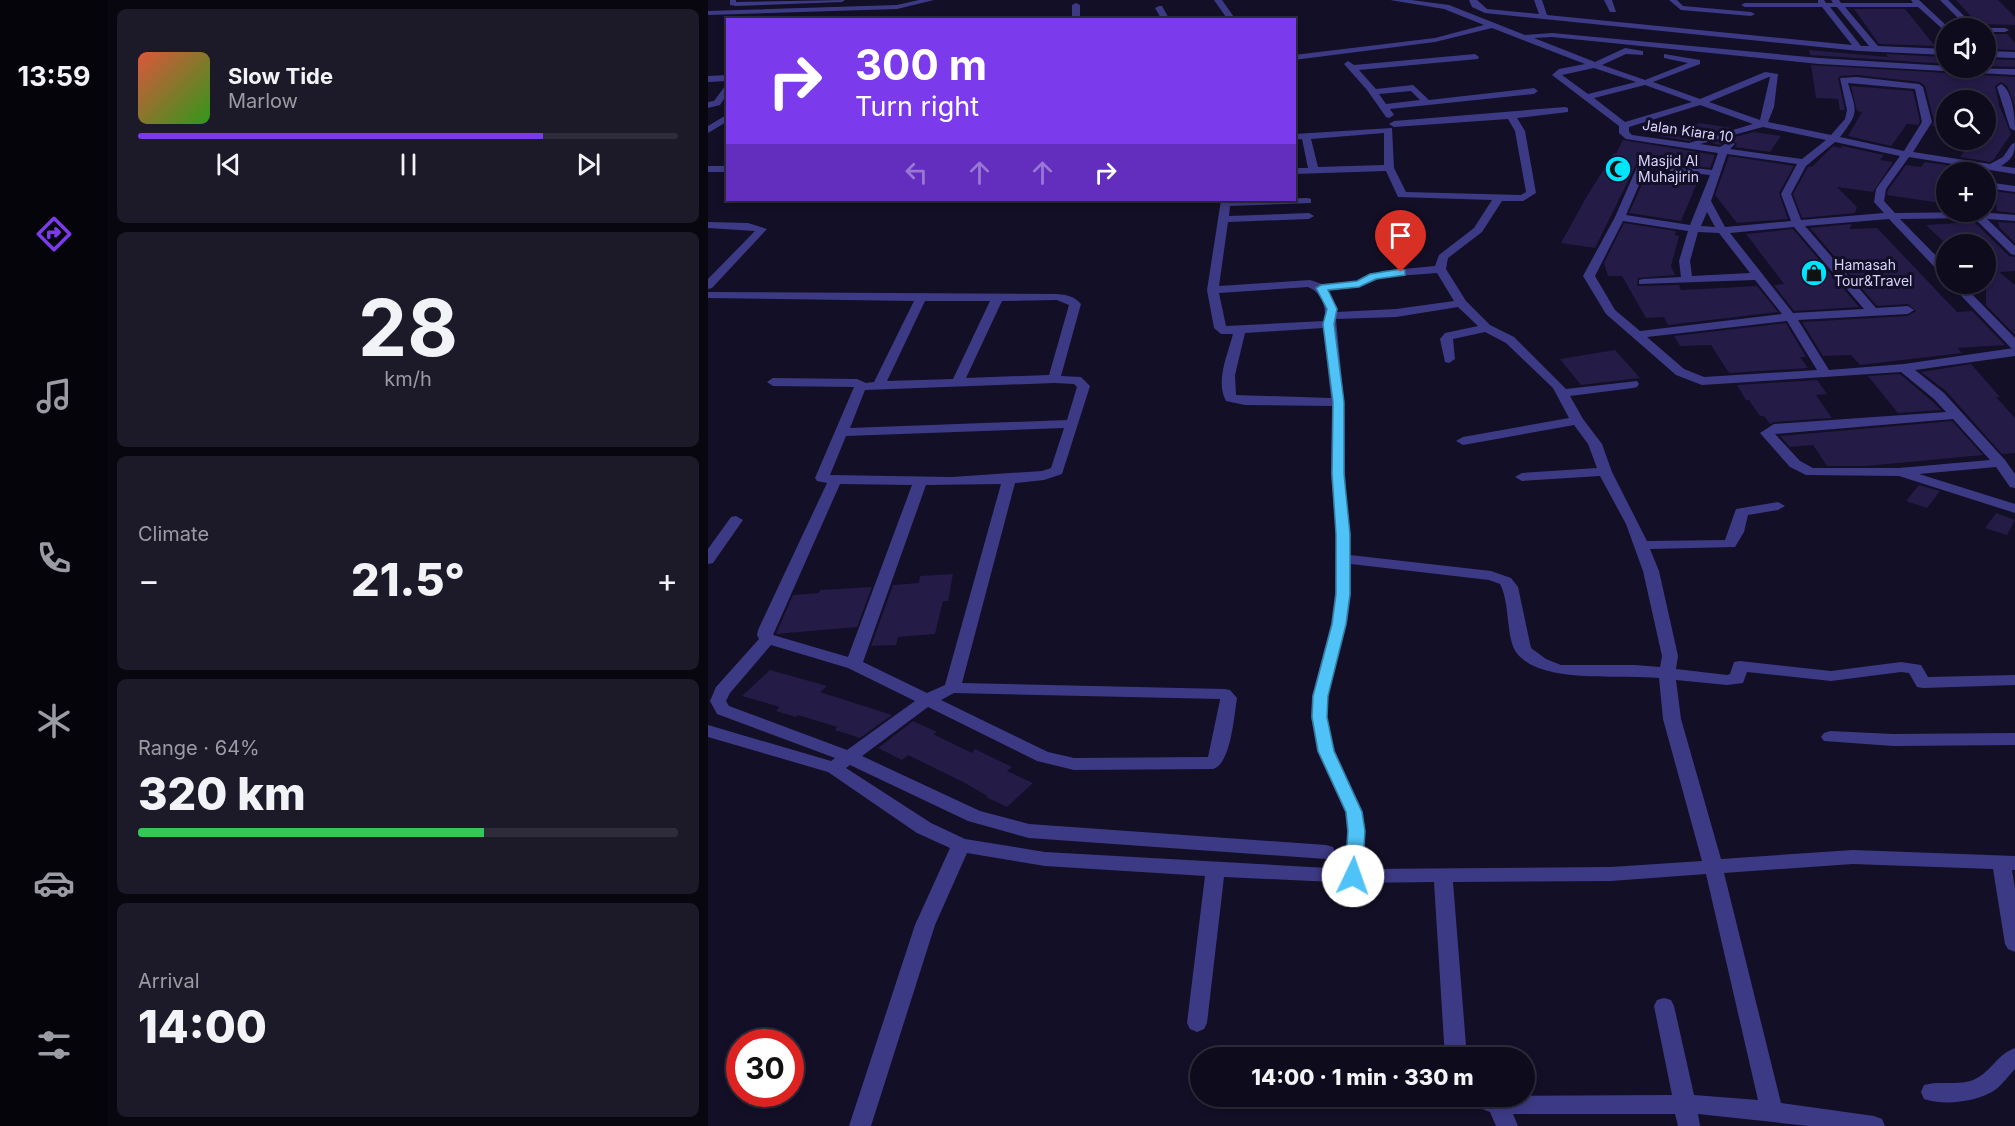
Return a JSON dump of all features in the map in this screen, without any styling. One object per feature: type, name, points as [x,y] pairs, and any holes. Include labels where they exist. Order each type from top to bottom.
[{"type":"street","points":[[831,18],[930,0]]},
{"type":"street","points":[[1218,0],[1231,18]]},
{"type":"street","points":[[1394,0],[1446,7],[1594,65],[1763,123],[1906,154],[1959,162]]},
{"type":"street","points":[[1473,0],[1479,9],[1544,17],[1859,48],[1936,51]]},
{"type":"street","points":[[1538,0],[1544,17]]},
{"type":"street","points":[[1608,0],[1613,10]]},
{"type":"street","points":[[1673,0],[1681,8],[1753,16],[1743,3]]},
{"type":"street","points":[[1944,0],[1962,18]]},
{"type":"street","points":[[1743,3],[1917,3],[1936,20]]},
{"type":"street","points":[[1822,3],[1859,48]]},
{"type":"street","points":[[1837,3],[1875,48]]},
{"type":"street","points":[[1076,5],[1076,18]]},
{"type":"street","points":[[1159,8],[1165,18]]},
{"type":"street","points":[[708,13],[865,11],[881,15]]},
{"type":"street","points":[[1296,58],[1336,54],[1353,48],[1435,40],[1493,25]]},
{"type":"street","points":[[1996,30],[2005,30]]},
{"type":"street","points":[[1522,37],[1552,35],[1819,61],[2015,72]]},
{"type":"street","name":"Jalan Kiara 10","points":[[1585,98],[1644,82],[1698,61],[1628,51],[1594,65],[1562,71],[1556,75],[1585,98],[1624,125],[1624,133],[1629,137],[1804,162]]},
{"type":"street","points":[[1336,54],[1375,92],[1377,99],[1384,107],[1392,127],[1389,168],[1402,195],[1523,198],[1531,193],[1520,131],[1511,116]]},
{"type":"street","points":[[1996,54],[2015,55]]},
{"type":"street","points":[[1352,68],[1475,57]]},
{"type":"street","points":[[1624,125],[1701,102],[1772,74],[1775,78],[1763,123]]},
{"type":"street","points":[[708,79],[726,78]]},
{"type":"street","points":[[1872,312],[1798,225],[1786,194],[1804,162],[1834,138],[1849,119],[1852,110],[1844,80],[1914,85],[1919,88],[1927,122],[1924,130],[1881,189],[1879,202],[1936,263]]},
{"type":"street","points":[[2001,87],[2011,108],[2015,128]]},
{"type":"street","points":[[708,105],[717,103],[726,88]]},
{"type":"street","points":[[1375,92],[1413,88],[1426,102]]},
{"type":"street","points":[[1384,107],[1534,90]]},
{"type":"street","points":[[1296,136],[1565,110]]},
{"type":"street","points":[[711,127],[726,118]]},
{"type":"street","points":[[1688,145],[1763,123]]},
{"type":"street","points":[[711,127],[726,124]]},
{"type":"street","points":[[1688,280],[1684,270],[1693,229],[1706,201],[1724,149],[1739,135],[1740,130]]},
{"type":"street","points":[[1306,136],[1314,170]]},
{"type":"street","points":[[1996,165],[2006,159],[2015,146]]},
{"type":"street","points":[[1715,173],[1653,166],[1643,168],[1590,276],[1610,312],[1680,372],[1702,381],[1904,368],[2015,352]]},
{"type":"street","points":[[1296,171],[1389,168]]},
{"type":"street","points":[[1996,168],[2015,171]]},
{"type":"street","points":[[708,169],[726,169]]},
{"type":"street","points":[[1996,186],[2015,189]]},
{"type":"street","points":[[1499,198],[1478,230],[1443,257],[1440,269],[1461,303],[1486,328],[1510,340],[1558,386],[1577,420],[1595,444],[1605,472],[1633,524],[1651,571],[1670,656],[1667,674],[1672,719],[1713,865],[1772,1111]]},
{"type":"street","points":[[1307,201],[1226,201],[1213,290],[1220,328],[1225,332],[1396,313],[1461,303]]},
{"type":"street","points":[[1706,201],[1722,230],[1790,317],[1825,373]]},
{"type":"street","points":[[1620,217],[1693,229],[1722,230],[1936,214]]},
{"type":"street","points":[[1996,215],[2015,218]]},
{"type":"street","points":[[1224,219],[1309,216]]},
{"type":"street","points":[[1984,222],[2015,252]]},
{"type":"street","points":[[708,225],[748,226],[762,229],[708,286]]},
{"type":"street","points":[[1213,290],[1282,283],[1310,283],[1321,288],[1359,284],[1382,274],[1440,269]]},
{"type":"street","points":[[1643,282],[1760,276]]},
{"type":"street","points":[[1321,288],[1328,299],[1338,402],[1338,474],[1343,534],[1342,604],[1320,696],[1320,717],[1326,751],[1354,812],[1356,831],[1353,876]]},
{"type":"street","points":[[1966,294],[2015,345]]},
{"type":"street","points":[[708,296],[1057,297],[1068,299],[1074,304],[1054,379]]},
{"type":"street","points":[[957,383],[998,297]]},
{"type":"street","points":[[879,385],[921,298]]},
{"type":"street","points":[[1637,335],[1790,317],[1908,310]]},
{"type":"street","points":[[1449,359],[1446,339],[1449,336],[1486,328]]},
{"type":"street","points":[[1240,330],[1228,379],[1228,394],[1232,398],[1245,401],[1338,402]]},
{"type":"street","points":[[1904,368],[1939,396],[2000,463],[2015,484]]},
{"type":"street","points":[[773,382],[857,383],[863,386],[1054,379],[1077,380],[1084,386],[1054,473],[1009,478],[921,480],[835,480],[822,477],[860,387],[863,386]]},
{"type":"street","points":[[1561,393],[1633,384]]},
{"type":"street","points":[[1955,415],[1774,428],[1767,433],[1785,455],[1801,469],[1822,473],[1899,472],[2000,463]]},
{"type":"street","points":[[1463,441],[1577,420]]},
{"type":"street","points":[[840,432],[1072,424]]},
{"type":"street","points":[[1522,477],[1605,472]]},
{"type":"street","points":[[1899,472],[2015,509]]},
{"type":"street","points":[[952,688],[1009,478]]},
{"type":"street","points":[[835,480],[766,630],[765,635],[768,639],[855,664],[927,700],[1043,757],[1074,764],[1208,764],[1217,758],[1229,698],[1224,694],[952,688],[927,700],[842,763]]},
{"type":"street","points":[[855,664],[921,480]]},
{"type":"street","points":[[1641,545],[1730,544],[1735,539],[1741,512],[1778,506]]},
{"type":"street","points":[[708,560],[736,520]]},
{"type":"street","points":[[1342,558],[1501,579],[1510,586],[1523,650],[1540,663],[1560,670],[1611,668],[1727,680],[1737,679],[1740,666],[1831,676],[1901,667],[1915,669],[1923,682],[2015,680]]},
{"type":"street","points":[[768,639],[722,691],[718,700],[723,710],[842,763],[974,816],[1029,831],[1326,852]]},
{"type":"street","points":[[708,731],[842,763],[924,828],[962,845],[1045,859],[1353,876],[1611,874],[1713,865],[1852,857],[2008,863],[2015,944]]},
{"type":"street","points":[[1830,737],[1893,740],[2015,739]]},
{"type":"street","points":[[860,1126],[926,925],[962,845]]},
{"type":"street","points":[[1197,1023],[1215,870]]},
{"type":"street","points":[[1443,875],[1455,1047]]},
{"type":"street","points":[[1664,1006],[1687,1115]]},
{"type":"street","points":[[1932,1092],[1975,1089],[1989,1083],[2000,1067],[2015,1057]]},
{"type":"street","points":[[1499,1107],[1507,1126]]},
{"type":"street","points":[[1535,1107],[1687,1115],[1772,1111],[1874,1126]]},
{"type":"lane","points":[[733,0],[731,2],[736,4],[842,0]]},
{"type":"lane","points":[[758,11],[763,3]]},
{"type":"building","points":[[1956,0],[1998,0],[2015,17],[2015,25],[1996,24],[1996,18],[1972,18]]},
{"type":"building","points":[[1854,9],[1905,9],[1935,46],[1879,44]]},
{"type":"building","points":[[1996,34],[2007,34],[2015,43],[2015,50],[1996,49]]},
{"type":"building","points":[[1809,50],[1888,57],[1886,54],[1936,57],[1936,63],[1810,55]]},
{"type":"building","points":[[1996,59],[2015,60],[2015,67],[1996,66]]},
{"type":"building","points":[[1811,65],[1936,72],[1936,78],[2015,77],[2015,106],[2007,86],[2001,82],[1995,86],[1996,90],[1936,90],[1936,126],[1932,126],[1934,121],[1925,86],[1920,82],[1857,75],[1840,76],[1838,78],[1845,110],[1840,110],[1838,99],[1816,98]]},
{"type":"building","points":[[1851,86],[1913,91],[1920,122],[1918,125],[1907,124],[1891,146],[1848,136],[1862,112],[1857,111]]},
{"type":"building","points":[[1996,91],[1999,105],[2011,134],[1990,162],[1960,157],[1965,150],[1996,150]]},
{"type":"building","points":[[1700,123],[1732,128],[1689,141],[1659,136]]},
{"type":"building","points":[[1754,132],[1781,136],[1770,152],[1735,147],[1737,144],[1731,139],[1720,145],[1711,143]]},
{"type":"building","points":[[1623,140],[1715,155],[1710,168],[1653,161],[1636,165],[1595,248],[1561,243],[1587,196]]},
{"type":"building","points":[[1833,146],[1884,155],[1880,160],[1893,162],[1873,192],[1837,187],[1857,207],[1855,213],[1802,218],[1793,194],[1808,167],[1813,166]]},
{"type":"building","points":[[1729,156],[1794,166],[1779,193],[1788,219],[1737,223],[1715,195]]},
{"type":"building","points":[[1925,162],[1936,164],[1936,202],[1887,195],[1888,190],[1906,165],[1921,167]]},
{"type":"building","points":[[1653,171],[1700,176],[1681,221],[1629,213],[1647,173]]},
{"type":"building","points":[[1996,191],[2015,194],[2015,213],[1997,211]]},
{"type":"building","points":[[1974,222],[1986,234],[1936,234],[1926,225]]},
{"type":"building","points":[[1998,222],[2015,223],[2015,243],[1999,227]]},
{"type":"building","points":[[1624,223],[1676,231],[1675,235],[1679,236],[1671,266],[1675,275],[1638,278],[1637,286],[1679,285],[1681,290],[1757,286],[1778,312],[1668,325],[1664,317],[1646,318],[1622,276],[1608,276],[1604,263]]},
{"type":"building","points":[[1851,224],[1850,229],[1877,228],[1936,290],[1936,294],[1940,294],[1957,312],[1972,311],[2005,345],[1957,348],[1962,353],[1860,365],[1851,355],[1823,356],[1802,322],[1908,316],[1916,311],[1908,304],[1877,306],[1810,228]]},
{"type":"building","points":[[1793,229],[1859,307],[1794,311],[1774,285],[1784,284],[1746,234]]},
{"type":"building","points":[[1996,243],[2009,256],[2015,257],[2015,271],[1999,272],[2015,285],[2015,335],[1986,305],[1986,294],[1996,294]]},
{"type":"building","points":[[1786,323],[1806,357],[1800,357],[1808,368],[1729,373],[1711,345],[1680,346],[1674,336]]},
{"type":"building","points":[[1615,350],[1640,378],[1581,385],[1560,359]]},
{"type":"building","points":[[1971,364],[2015,418],[2015,453],[2002,454],[1946,391],[1921,372]]},
{"type":"building","points":[[1900,374],[1941,410],[1898,413],[1868,376]]},
{"type":"building","points":[[1817,380],[1827,394],[1816,395],[1832,418],[1770,424],[1764,416],[1760,416],[1749,400],[1746,400],[1737,385]]},
{"type":"building","points":[[1952,421],[1983,455],[1866,466],[1827,466],[1813,445],[1790,447],[1780,436]]},
{"type":"building","points":[[1919,485],[1940,491],[1927,508],[1906,501]]},
{"type":"building","points":[[1996,513],[2015,520],[2007,535],[1985,528]]},
{"type":"building","points":[[953,574],[948,601],[943,601],[935,634],[898,637],[896,645],[871,646],[893,585],[919,583],[920,576]]},
{"type":"building","points":[[872,587],[857,627],[776,634],[793,595],[819,593],[820,590]]},
{"type":"building","points":[[770,670],[827,686],[820,692],[892,715],[860,738],[835,730],[837,727],[776,711],[780,707],[742,696]]},
{"type":"building","points":[[913,721],[937,732],[933,734],[972,753],[975,749],[1012,767],[1007,771],[1033,783],[1007,807],[908,755],[902,760],[878,748]]},
{"type":"place","name":"Masjid Al Muhajirin","points":[[1618,169]]},
{"type":"place","name":"Hamasah Tour&Travel","points":[[1814,273]]},
{"type":"route","points":[[1353,876],[1356,831],[1354,812],[1326,751],[1320,717],[1320,696],[1339,624],[1343,594],[1343,534],[1338,474],[1338,402],[1329,324],[1332,309],[1321,288],[1359,284],[1374,276],[1401,272]]}]
